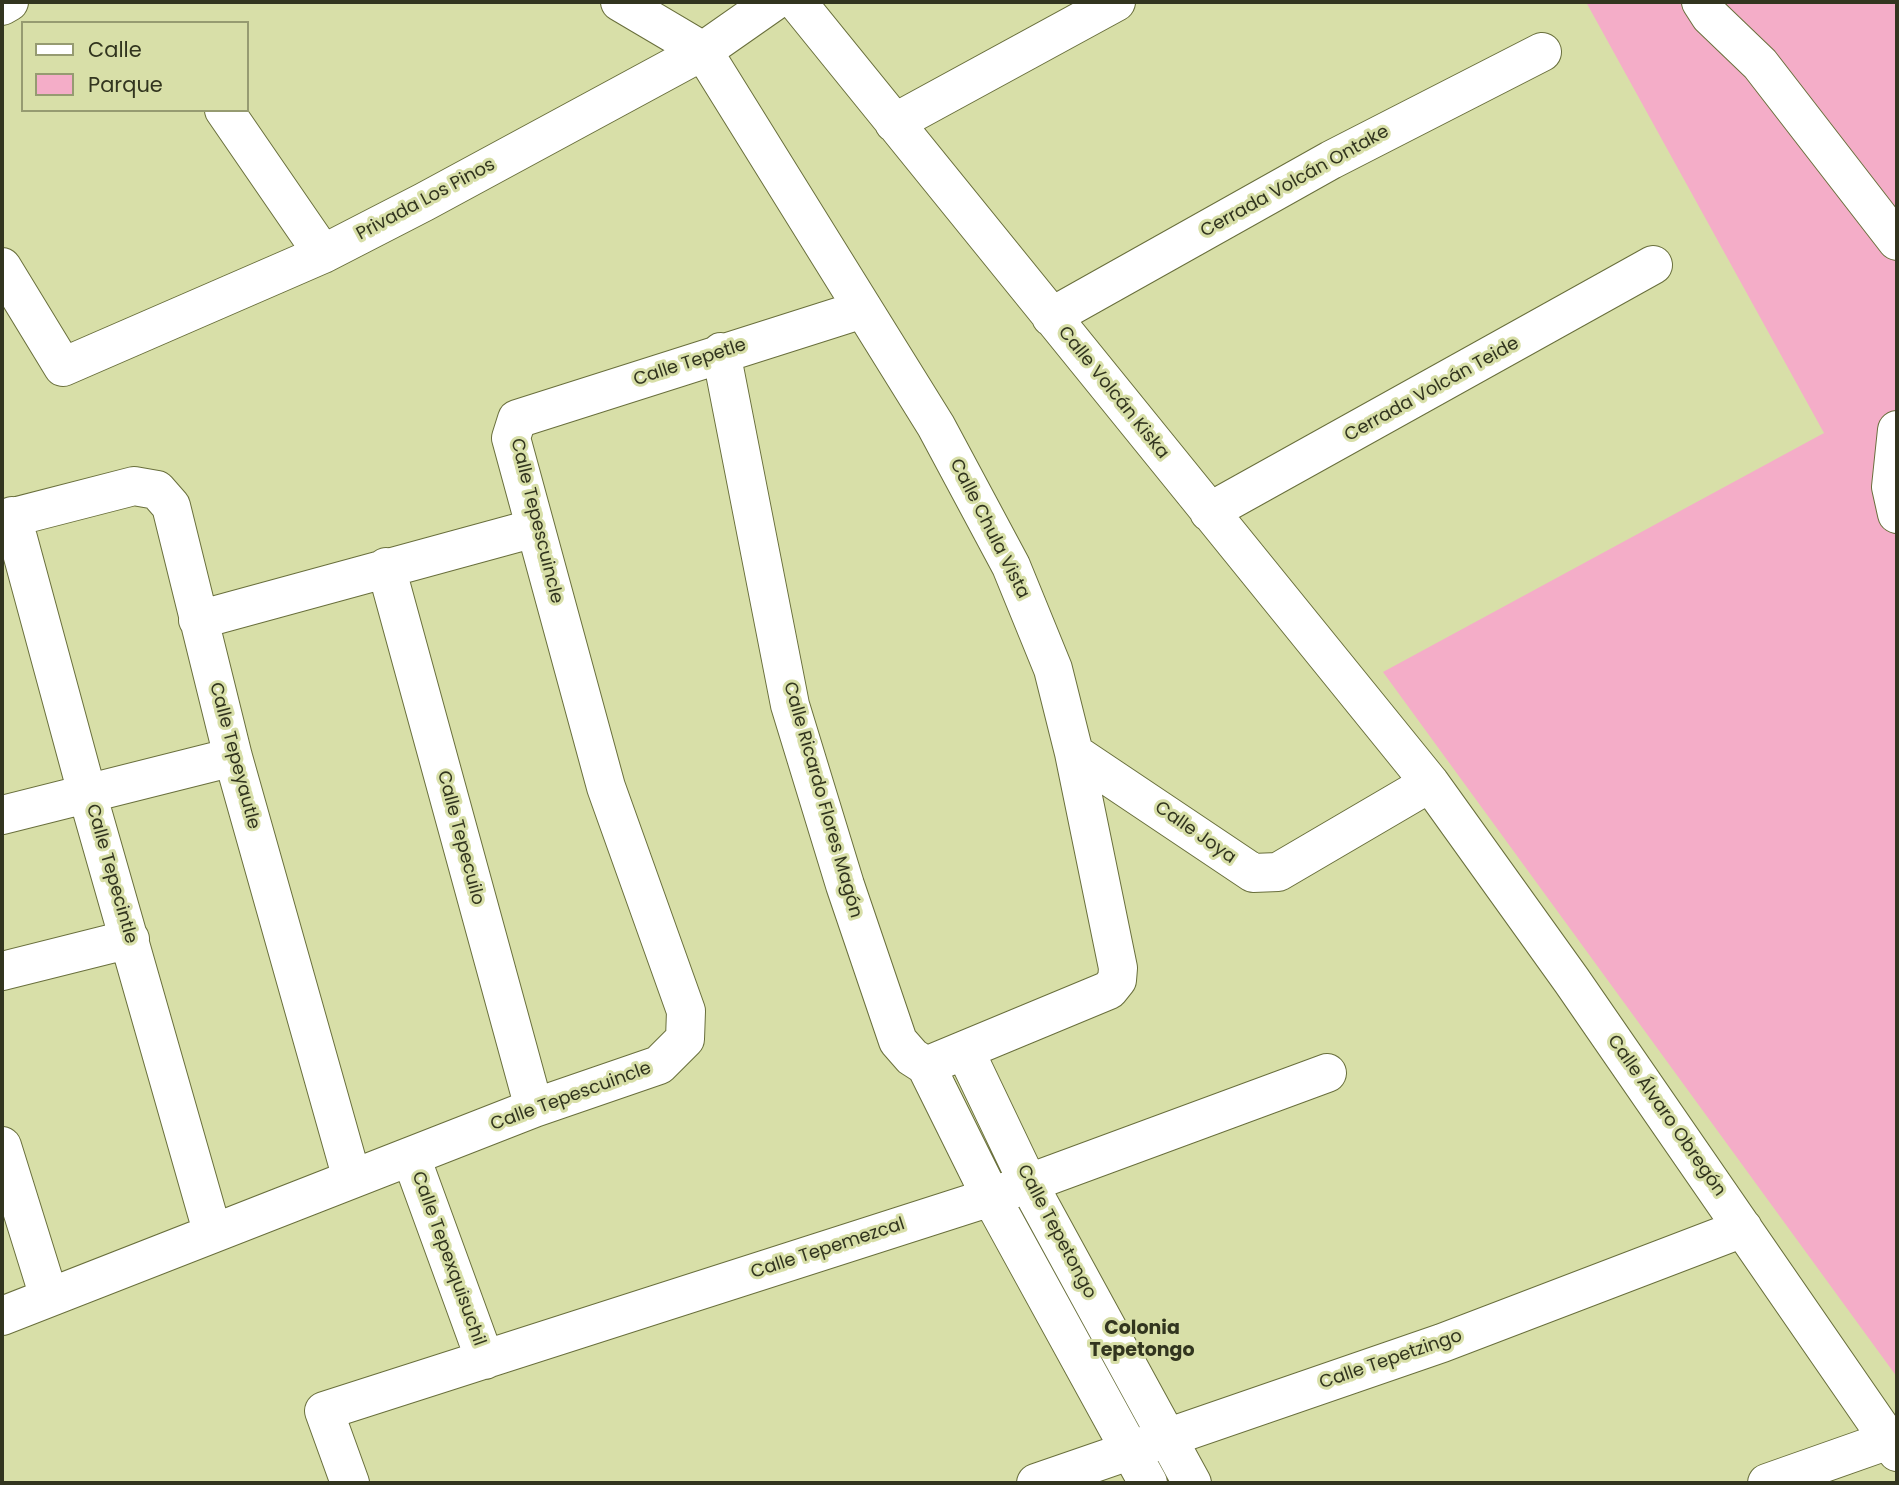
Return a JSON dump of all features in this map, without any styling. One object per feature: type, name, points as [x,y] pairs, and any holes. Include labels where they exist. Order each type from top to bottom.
[{"type":"street","points":[[2,6],[9,2]]},
{"type":"street","points":[[620,2],[703,51]]},
{"type":"street","name":"Privada Los Pinos","points":[[2,267],[63,367],[323,254],[703,51],[774,2]]},
{"type":"street","name":"Calle Volcán Kiska","points":[[797,2],[1430,783]]},
{"type":"street","points":[[894,123],[1116,2]]},
{"type":"street","points":[[1701,2],[1710,16],[1760,64],[1897,241]]},
{"type":"street","name":"Calle Chula Vista","points":[[703,51],[936,426],[1011,566],[1052,669],[1074,753],[1118,968],[1117,980],[1109,990],[926,1066]]},
{"type":"street","name":"Cerrada Volcán Ontake","points":[[1051,317],[1331,160],[1542,52]]},
{"type":"street","points":[[225,112],[323,254]]},
{"type":"street","name":"Cerrada Volcán Teide","points":[[1209,512],[1653,265]]},
{"type":"street","name":"Calle Tepetle","points":[[517,419],[863,309]]},
{"type":"street","name":"Calle Ricardo Flores Magón","points":[[721,352],[790,705],[845,885],[898,1041],[912,1057],[926,1066]]},
{"type":"street","name":"Calle Tepescuincle","points":[[2,1316],[212,1231],[534,1108],[659,1065],[685,1039],[686,1011],[606,787],[535,528],[511,438],[517,419]]},
{"type":"street","points":[[1897,430],[1891,487],[1897,514]]},
{"type":"street","name":"Calle Tepeyautle","points":[[7,518],[134,486],[157,490],[171,506],[233,757],[352,1179]]},
{"type":"street","name":"Calle Tepecintle","points":[[7,518],[212,1231]]},
{"type":"street","points":[[198,620],[535,528]]},
{"type":"street","name":"Calle Tepecuilo","points":[[386,567],[534,1108]]},
{"type":"street","name":"Calle Joya","points":[[1074,753],[1252,873],[1278,872],[1430,783]]},
{"type":"street","points":[[2,816],[233,757]]},
{"type":"street","name":"Calle Álvaro Obregón","points":[[1430,783],[1893,1446]]},
{"type":"street","points":[[2,971],[130,939]]},
{"type":"street","name":"Calle Tepetongo","points":[[965,1051],[1028,1183],[1192,1483]]},
{"type":"street","points":[[926,1066],[991,1197],[1140,1467]]},
{"type":"street","name":"Calle Tepemezcal","points":[[350,1483],[324,1411],[991,1197],[1327,1073]]},
{"type":"street","points":[[2,1146],[50,1297]]},
{"type":"street","name":"Calle Tepexquisuchil","points":[[411,1157],[485,1360]]},
{"type":"street","name":"Calle Tepetzingo","points":[[1036,1483],[1140,1467],[1168,1437],[1442,1343],[1743,1228]]},
{"type":"street","points":[[1767,1483],[1893,1446]]},
{"type":"green space","points":[[1586,2],[1897,2],[1897,1377],[1383,672],[1824,433]]},
{"type":"district","name":"Colonia Tepetongo","points":[[1142,1340]]}]
